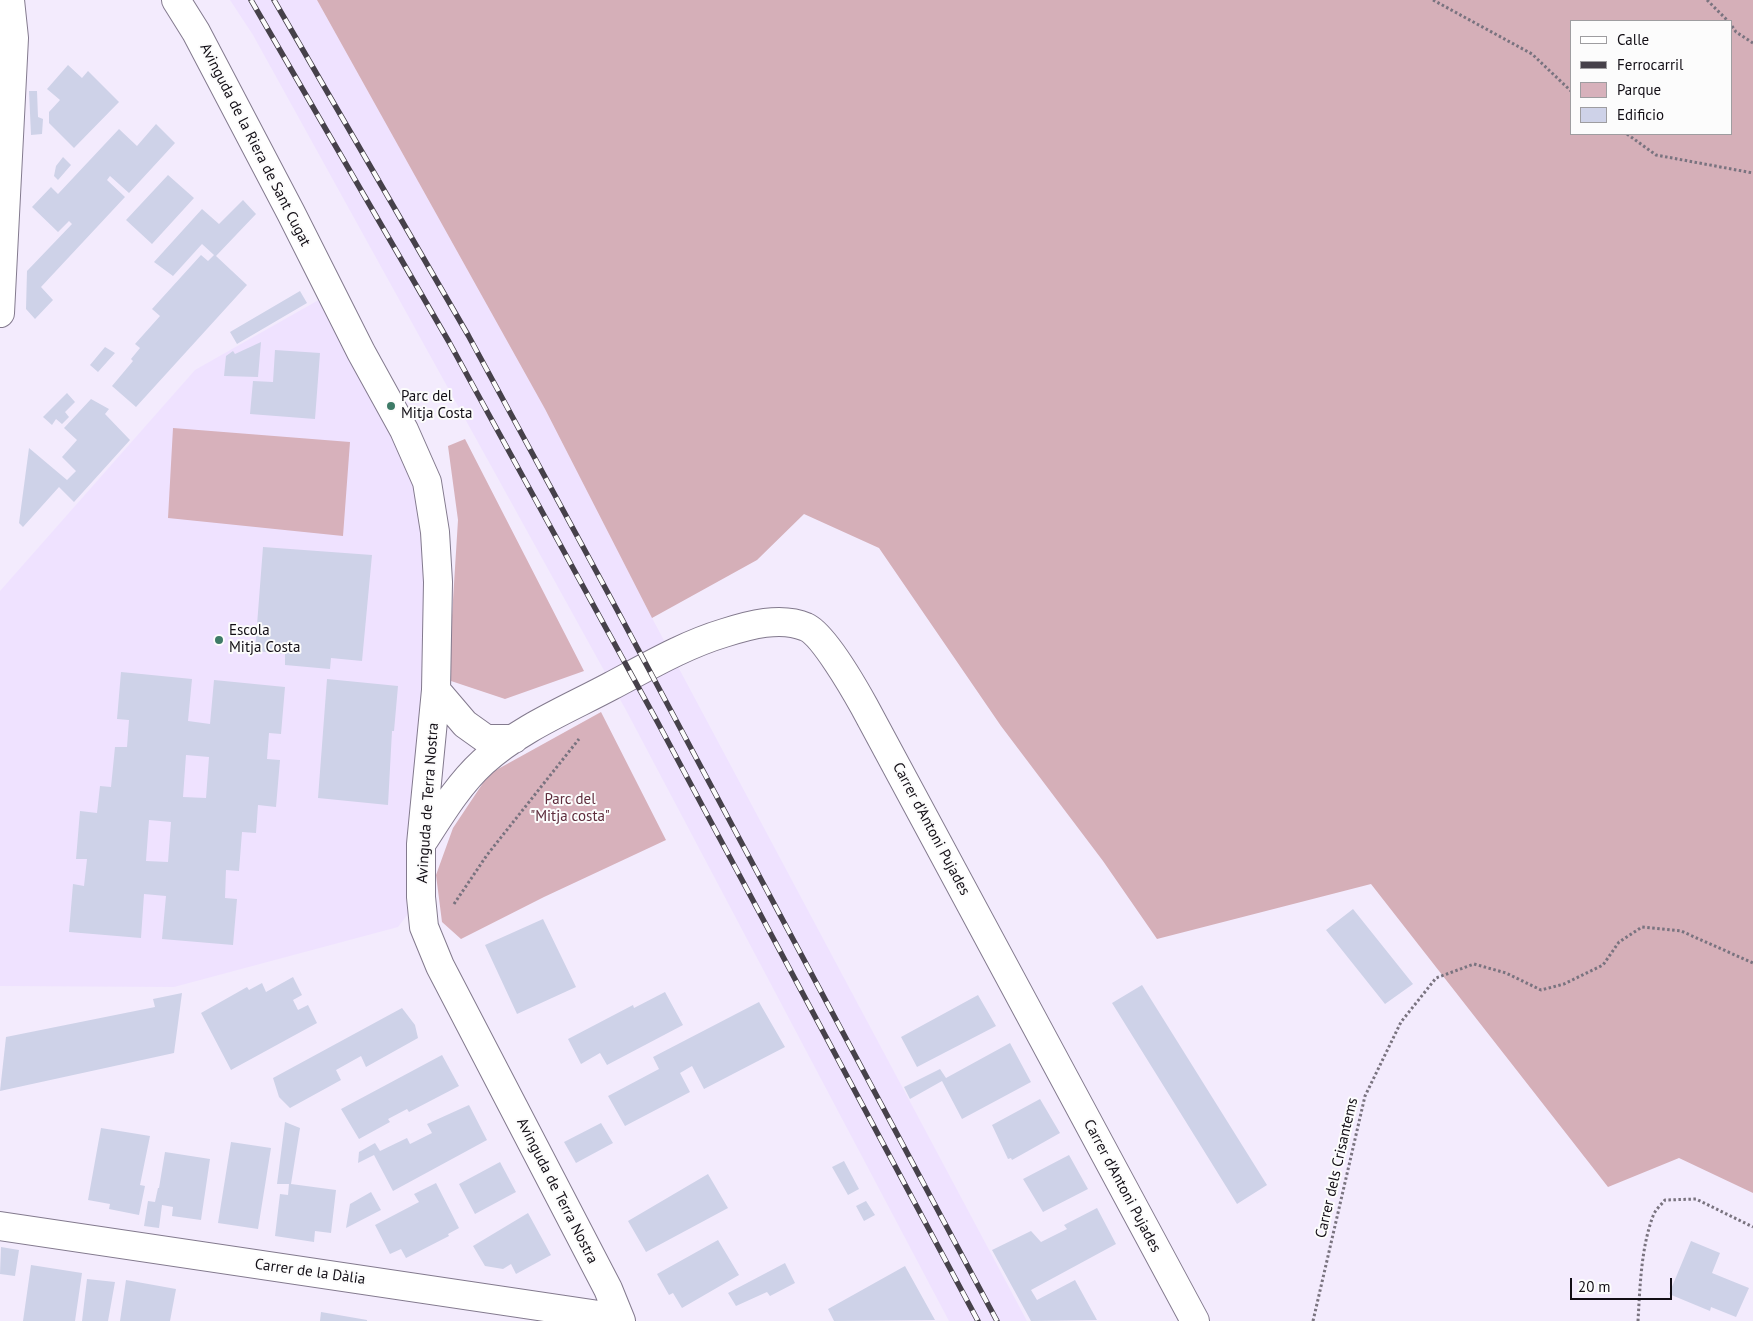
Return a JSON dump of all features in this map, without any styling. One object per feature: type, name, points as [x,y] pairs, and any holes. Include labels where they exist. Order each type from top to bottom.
[{"type":"street","points":[[0,313],[14,38],[10,0]]},
{"type":"street","name":"Avinguda de la Riera de Sant Cugat","points":[[176,0],[196,32],[331,293]]},
{"type":"street","name":"Avinguda de Terra Nostra","points":[[331,293],[404,430],[427,482],[435,532],[438,582],[436,690],[422,844],[421,897],[424,927],[432,948],[608,1290],[620,1319]]},
{"type":"street","name":"Carrer d'Antoni Pujades","points":[[422,844],[454,793],[484,761],[514,739],[672,654],[722,633],[752,625],[778,622],[807,627],[834,657],[864,706],[1195,1321]]},
{"type":"street","points":[[436,690],[465,724],[486,738],[514,739]]},
{"type":"street","name":"Carrer de la Dàlia","points":[[0,1226],[620,1319]]},
{"type":"path","points":[[1433,0],[1532,54],[1570,90]]},
{"type":"path","points":[[1707,0],[1727,20]]},
{"type":"path","points":[[1733,28],[1736,32],[1753,44]]},
{"type":"path","points":[[1628,135],[1656,155],[1753,173]]},
{"type":"path","points":[[452,907],[486,855],[582,735]]},
{"type":"path","name":"Carrer dels Crisantems","points":[[1313,1321],[1365,1096],[1401,1022],[1436,978],[1474,964],[1506,973],[1542,990],[1564,984],[1603,965],[1619,942],[1642,928],[1681,931],[1753,963]]},
{"type":"path","points":[[1638,1321],[1640,1283],[1653,1214],[1665,1200],[1696,1199],[1753,1226]]},
{"type":"shaded area","points":[[230,0],[317,0],[545,409],[652,618],[1027,1321],[949,1321],[627,712],[253,35]]},
{"type":"shaded area","points":[[317,0],[1753,0],[1753,1193],[1679,1158],[1608,1187],[1371,884],[1157,939],[1103,861],[1001,726],[879,548],[804,514],[757,560],[652,618],[545,409]]},
{"type":"shaded area","name":"Escola Mitja Costa","points":[[331,293],[427,482],[421,897],[398,927],[174,987],[0,986],[0,591],[195,370]]},
{"type":"green space","points":[[173,428],[350,442],[343,536],[168,518]]},
{"type":"green space","points":[[465,439],[584,671],[505,699],[448,680],[458,520],[448,446]]},
{"type":"green space","name":"Parc del \"Mitja costa\"","points":[[601,712],[666,840],[544,897],[461,939],[442,922],[436,875],[453,828],[489,774]]},
{"type":"building","points":[[68,65],[82,78],[88,71],[119,102],[74,148],[49,123],[49,112],[60,100],[47,89]]},
{"type":"building","points":[[29,91],[37,91],[38,117],[43,119],[42,134],[31,135]]},
{"type":"building","points":[[156,124],[175,143],[129,193],[110,176],[107,180],[125,197],[41,287],[53,300],[35,319],[26,309],[27,271],[72,224],[69,221],[58,232],[32,207],[51,187],[58,194],[119,129],[137,146]]},
{"type":"building","points":[[63,157],[71,165],[58,180],[54,176],[56,166]]},
{"type":"building","points":[[168,175],[194,198],[152,244],[126,220]]},
{"type":"building","points":[[243,200],[256,214],[216,256],[247,285],[136,407],[112,386],[133,361],[131,359],[140,348],[135,344],[160,316],[152,309],[201,255],[208,261],[214,255],[202,244],[173,276],[154,262],[202,209],[219,224]]},
{"type":"building","points":[[300,291],[307,303],[237,344],[230,332]]},
{"type":"building","points":[[261,342],[258,377],[224,376],[226,356],[233,351],[235,354]]},
{"type":"building","points":[[105,347],[115,353],[98,372],[90,365]]},
{"type":"building","points":[[275,350],[320,353],[315,419],[250,414],[253,381],[273,382]]},
{"type":"building","points":[[67,393],[75,402],[65,412],[69,417],[62,424],[56,419],[52,425],[43,417]]},
{"type":"building","points":[[91,399],[109,409],[105,414],[130,440],[74,502],[59,487],[23,527],[19,523],[29,448],[67,480],[76,471],[62,457],[77,440],[64,428]]},
{"type":"building","points":[[263,547],[372,555],[362,661],[331,658],[330,669],[285,665],[285,654],[255,651]]},
{"type":"building","points":[[121,672],[192,679],[188,721],[210,724],[214,680],[285,687],[281,734],[269,733],[267,759],[280,760],[276,807],[258,805],[256,833],[242,832],[239,871],[226,870],[225,898],[237,899],[233,945],[162,939],[166,896],[144,894],[141,938],[69,932],[73,884],[84,886],[87,859],[76,859],[80,811],[97,813],[100,786],[111,787],[115,747],[127,747],[129,720],[117,719]],"holes":[[[186,755],[209,757],[206,798],[183,797]],[[149,820],[171,822],[168,862],[146,861]]]},
{"type":"building","points":[[327,679],[398,686],[394,731],[392,731],[388,805],[318,798]]},
{"type":"building","points":[[1353,909],[1413,984],[1385,1004],[1326,930]]},
{"type":"building","points":[[543,919],[576,987],[517,1014],[485,945]]},
{"type":"building","points":[[293,977],[302,995],[293,1000],[298,1010],[308,1005],[317,1023],[231,1070],[201,1013],[247,987],[249,990],[262,983],[266,992]]},
{"type":"building","points":[[1142,985],[1267,1185],[1237,1204],[1112,1003]]},
{"type":"building","points":[[665,992],[683,1025],[607,1065],[600,1053],[581,1064],[568,1039],[633,1005],[634,1008]]},
{"type":"building","points":[[182,993],[174,1053],[0,1091],[6,1037],[155,1007],[153,999]]},
{"type":"building","points":[[978,995],[996,1026],[917,1067],[901,1037]]},
{"type":"building","points":[[759,1002],[785,1047],[704,1089],[692,1066],[680,1073],[690,1092],[625,1126],[608,1096],[659,1069],[653,1057]]},
{"type":"building","points":[[402,1008],[415,1025],[418,1038],[366,1067],[361,1056],[336,1070],[341,1080],[290,1108],[279,1097],[273,1078]]},
{"type":"building","points":[[1010,1043],[1031,1082],[962,1119],[942,1081],[910,1099],[904,1087],[940,1069],[946,1078]]},
{"type":"building","points":[[442,1055],[459,1086],[409,1112],[407,1109],[388,1119],[390,1122],[359,1139],[341,1109]]},
{"type":"building","points":[[1040,1099],[1060,1133],[1012,1160],[1011,1158],[1008,1159],[992,1125]]},
{"type":"building","points":[[469,1105],[487,1140],[393,1191],[374,1155],[358,1163],[359,1152],[375,1143],[380,1151],[407,1138],[410,1144],[432,1133],[427,1124]]},
{"type":"building","points":[[285,1122],[300,1128],[291,1184],[336,1190],[331,1233],[315,1231],[314,1242],[275,1236],[280,1194],[288,1195],[289,1184],[277,1184]]},
{"type":"building","points":[[601,1123],[613,1143],[576,1163],[564,1142]]},
{"type":"building","points":[[101,1128],[150,1136],[140,1185],[145,1186],[139,1215],[109,1209],[110,1204],[88,1200]]},
{"type":"building","points":[[231,1142],[271,1148],[258,1229],[218,1223]]},
{"type":"building","points":[[165,1152],[210,1159],[201,1220],[172,1216],[173,1207],[162,1205],[159,1228],[144,1226],[148,1201],[155,1202],[159,1188]]},
{"type":"building","points":[[1069,1155],[1088,1189],[1043,1212],[1023,1179]]},
{"type":"building","points":[[844,1161],[859,1189],[848,1195],[832,1167]]},
{"type":"building","points":[[500,1162],[516,1192],[475,1214],[459,1184]]},
{"type":"building","points":[[708,1174],[728,1208],[646,1252],[628,1221]]},
{"type":"building","points":[[436,1183],[459,1228],[448,1234],[449,1236],[406,1258],[401,1249],[390,1254],[375,1225],[419,1202],[414,1194]]},
{"type":"building","points":[[371,1192],[381,1210],[346,1228],[350,1204]]},
{"type":"building","points":[[866,1201],[875,1215],[864,1221],[856,1206]]},
{"type":"building","points":[[1097,1208],[1116,1244],[1031,1290],[1037,1300],[1075,1280],[1097,1320],[1031,1321],[992,1250],[1031,1231],[1041,1242],[1067,1229],[1064,1225]]},
{"type":"building","points":[[528,1213],[551,1255],[516,1274],[511,1264],[503,1269],[485,1266],[473,1246]]},
{"type":"building","points":[[718,1240],[739,1275],[682,1308],[673,1293],[669,1295],[657,1274]]},
{"type":"building","points":[[1691,1241],[1720,1253],[1712,1273],[1749,1288],[1736,1317],[1711,1307],[1710,1311],[1669,1294]]},
{"type":"building","points":[[1,1247],[19,1250],[15,1276],[0,1274]]},
{"type":"building","points":[[785,1263],[795,1283],[770,1296],[767,1292],[736,1306],[728,1293]]},
{"type":"building","points":[[31,1265],[82,1273],[75,1321],[23,1321]]},
{"type":"building","points":[[905,1266],[935,1320],[834,1321],[828,1309]]},
{"type":"building","points":[[87,1279],[115,1282],[108,1321],[82,1321]]},
{"type":"building","points":[[126,1280],[176,1289],[170,1321],[120,1321]]},
{"type":"building","points":[[321,1312],[367,1320],[367,1321],[320,1321]]},
{"type":"railway","points":[[251,0],[449,342],[658,723],[978,1321]]},
{"type":"railway","points":[[274,0],[468,335],[997,1321]]},
{"type":"place","name":"Parc del Mitja Costa","points":[[391,406]]},
{"type":"place","name":"Escola Mitja Costa","points":[[219,640]]}]
